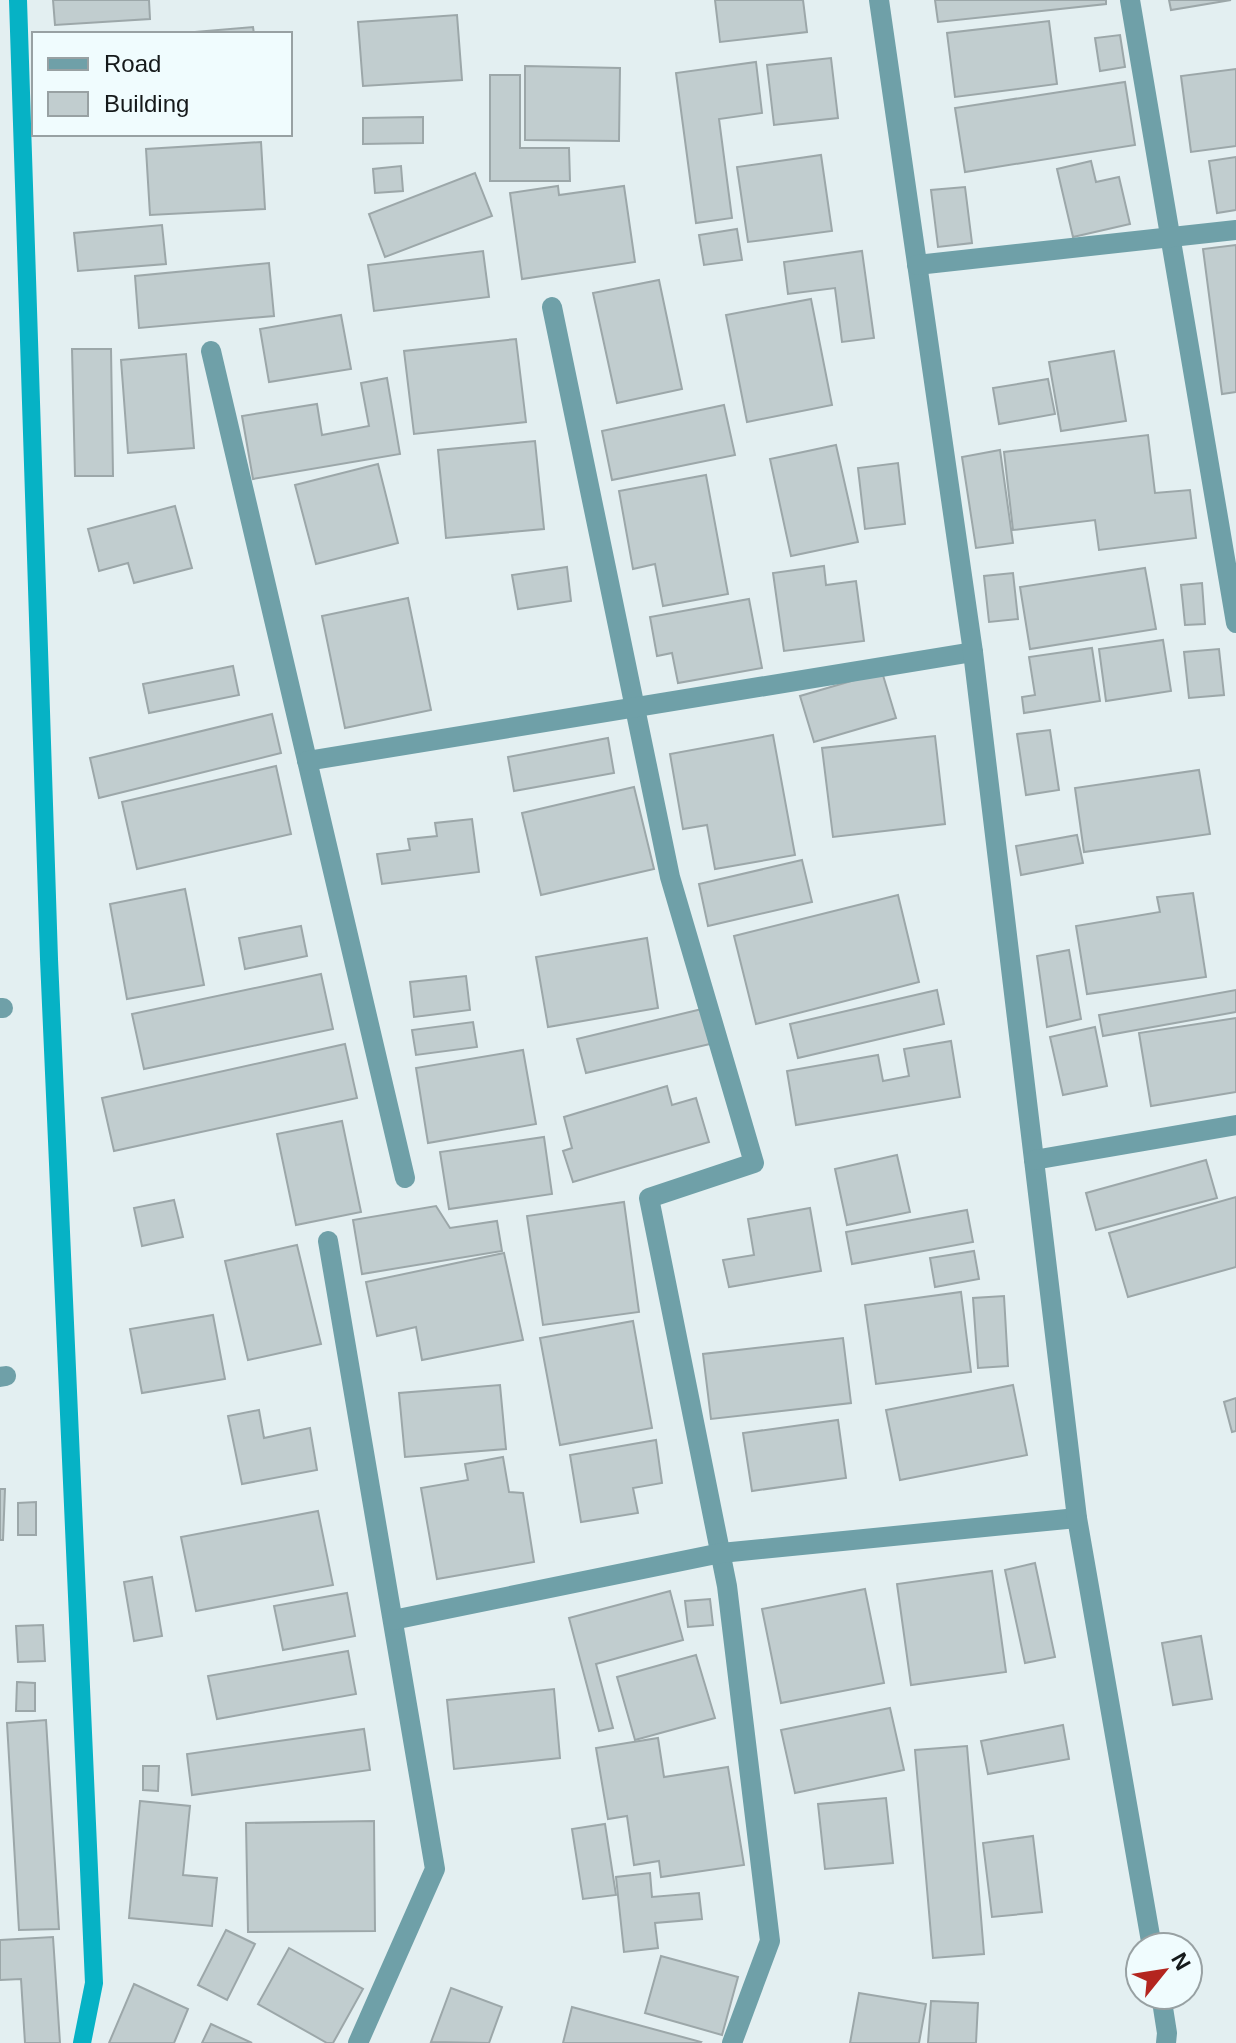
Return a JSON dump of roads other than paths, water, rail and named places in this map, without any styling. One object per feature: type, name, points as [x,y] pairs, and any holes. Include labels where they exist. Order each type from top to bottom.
[{"type":"street","points":[[879,0],[973,652],[1077,1518],[1149,1931]]},
{"type":"street","points":[[1130,0],[1236,623]]},
{"type":"street","points":[[917,265],[1236,230]]},
{"type":"street","points":[[552,307],[670,877],[754,1163],[649,1198],[727,1586],[770,1941],[732,2043]]},
{"type":"street","points":[[211,351],[405,1178]]},
{"type":"street","points":[[307,761],[973,652]]},
{"type":"street","points":[[1034,1160],[1236,1125]]},
{"type":"street","points":[[328,1241],[435,1869],[358,2043]]},
{"type":"street","points":[[393,1620],[721,1553],[1077,1518]]},
{"type":"street","points":[[1164,2011],[1166,2043]]},
{"type":"waterway","points":[[18,0],[49,959],[94,1983],[82,2043]]}]
